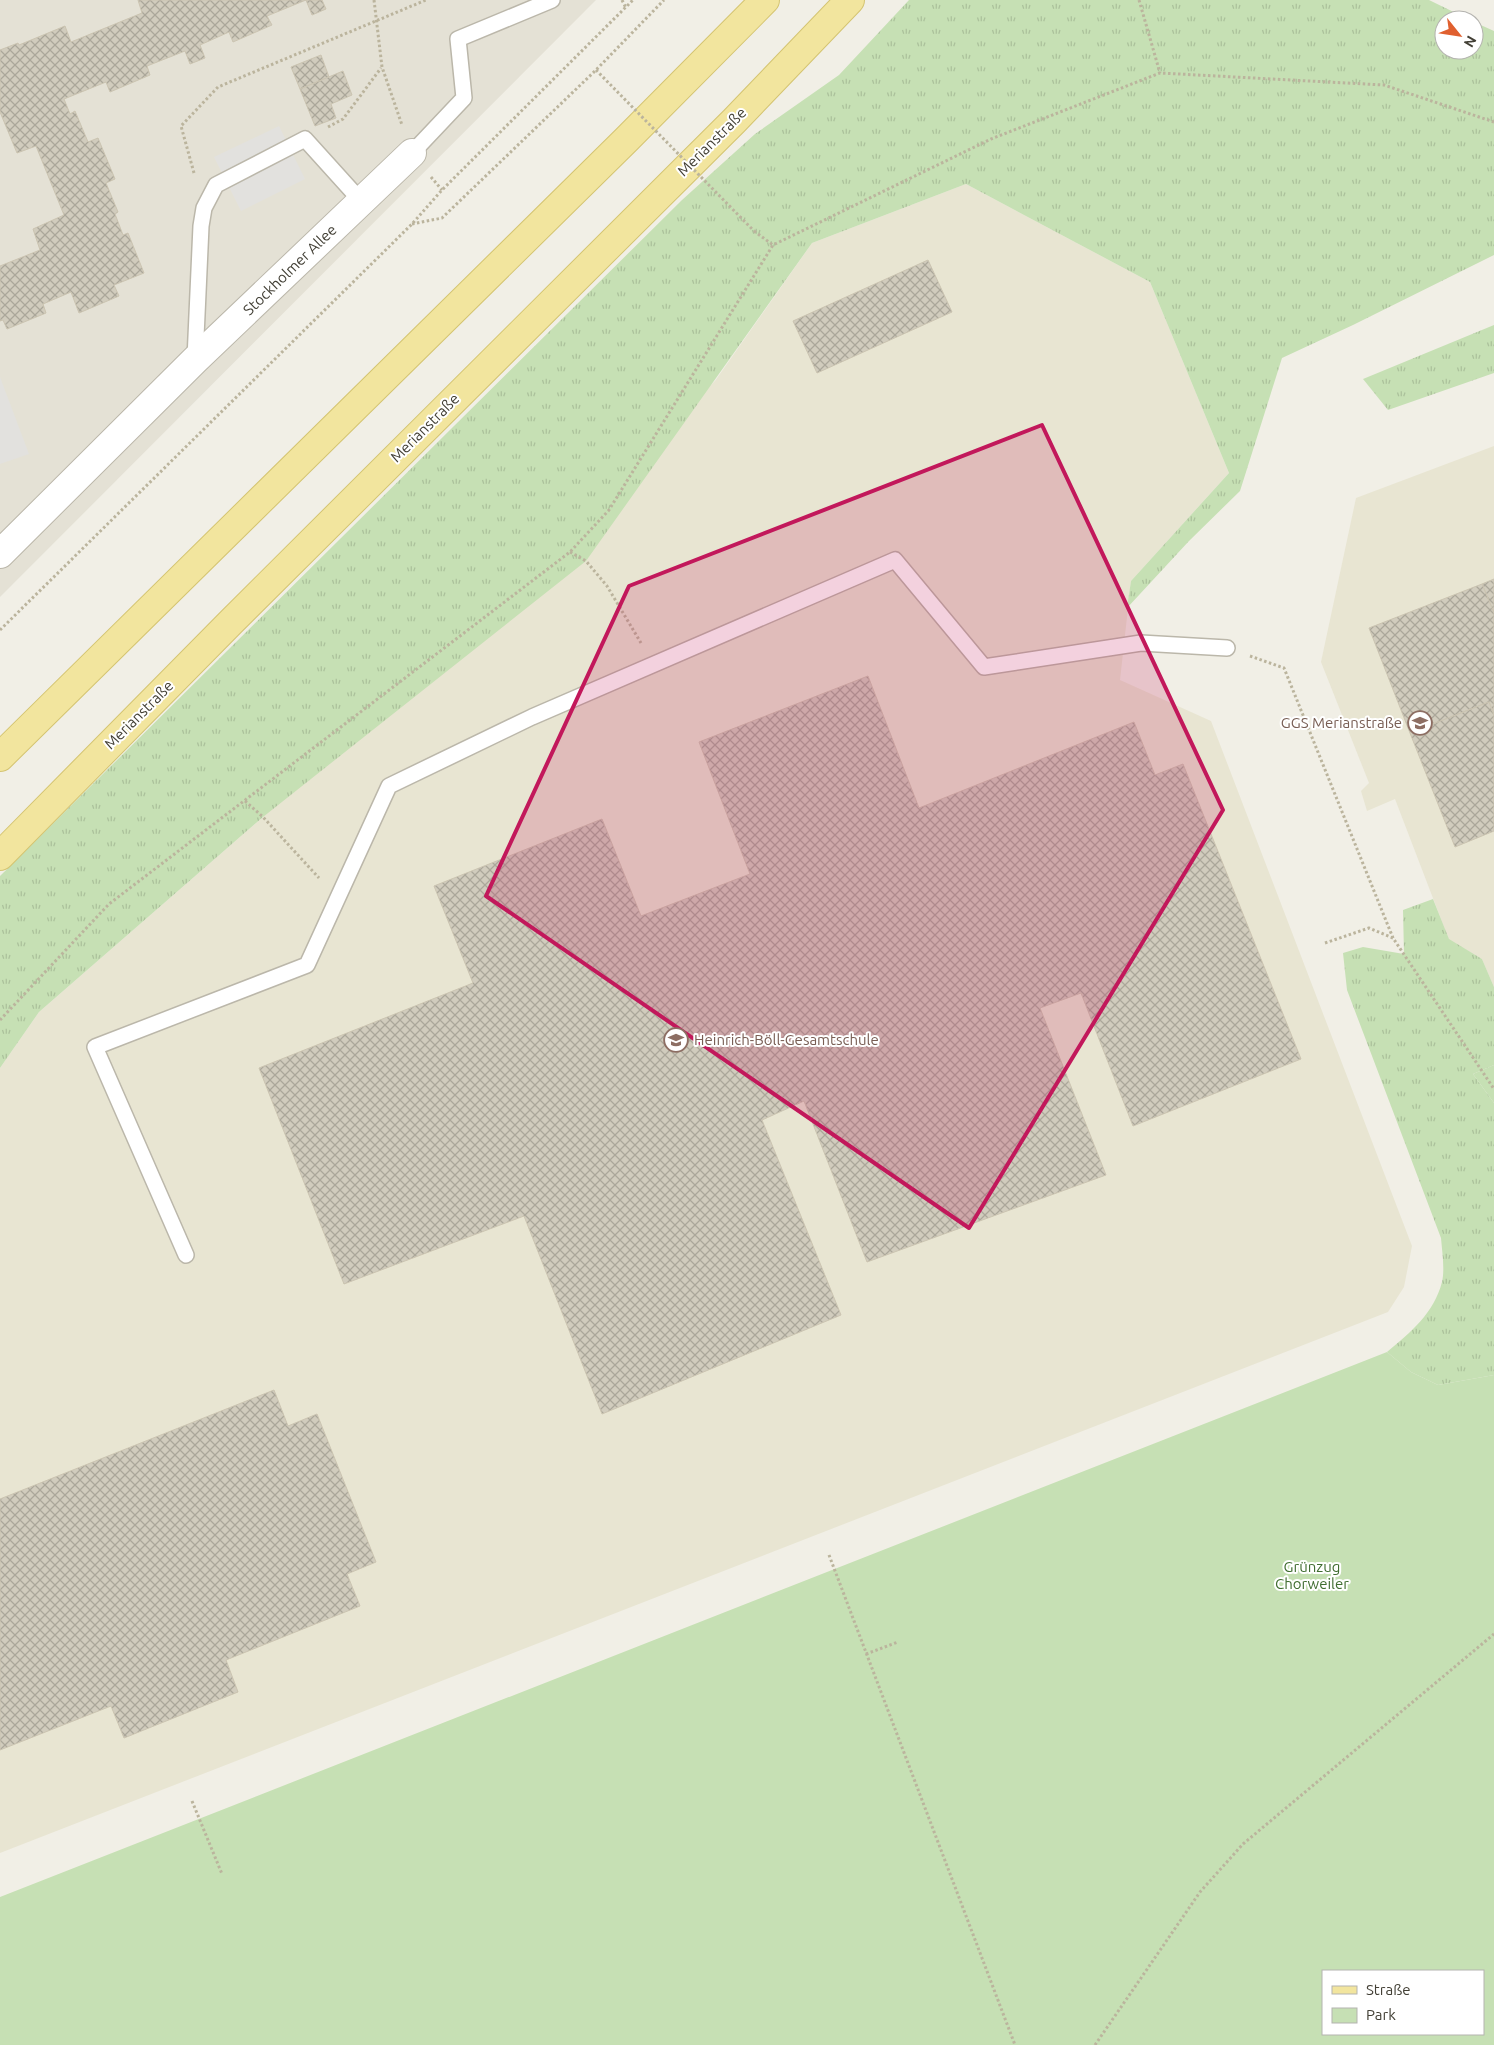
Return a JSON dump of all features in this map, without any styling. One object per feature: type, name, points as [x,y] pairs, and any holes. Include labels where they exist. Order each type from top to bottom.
[{"type":"main road","points":[[0,757],[619,147],[765,0]]},
{"type":"main road","name":"Merianstraße","points":[[0,856],[238,615],[734,121],[850,0]]},
{"type":"street","name":"Stockholmer Allee","points":[[0,554],[195,360],[412,153]]},
{"type":"lane","name":"Stockholmer Allee","points":[[412,153],[464,98],[458,39],[552,0]]},
{"type":"lane","points":[[195,360],[201,226],[204,208],[216,185],[305,139],[361,201]]},
{"type":"lane","points":[[186,1254],[95,1047],[307,965],[389,786],[532,717],[895,560],[984,667],[1141,642],[1227,648]]},
{"type":"path","points":[[374,0],[382,68],[412,153]]},
{"type":"path","points":[[204,208],[181,126],[218,87],[426,0]]},
{"type":"path","points":[[622,0],[626,8]]},
{"type":"path","points":[[0,630],[412,224],[449,183],[633,0]]},
{"type":"path","points":[[412,224],[442,218],[596,70],[664,0]]},
{"type":"path","points":[[1139,0],[1160,73]]},
{"type":"path","points":[[305,139],[344,119],[382,68]]},
{"type":"path","points":[[596,70],[754,231],[773,245]]},
{"type":"path","points":[[0,1020],[109,904],[570,552],[609,510],[773,245],[991,140],[1160,73],[1384,86],[1494,122]]},
{"type":"path","points":[[570,552],[586,561],[607,586],[653,665]]},
{"type":"path","points":[[1227,648],[1284,668],[1393,938],[1494,1089]]},
{"type":"path","points":[[245,801],[337,898]]},
{"type":"path","points":[[1325,943],[1369,928],[1393,938]]},
{"type":"path","points":[[829,1555],[1015,2045]]},
{"type":"path","points":[[1095,2045],[1200,1892],[1243,1844],[1494,1634]]},
{"type":"path","points":[[866,1654],[898,1642]]},
{"type":"path","points":[[192,1801],[222,1874]]},
{"type":"highlighted area","points":[[1042,425],[1223,810],[969,1228],[486,896],[629,586]]},
{"type":"shaded area","points":[[0,0],[596,0],[0,597]]},
{"type":"shaded area","points":[[279,126],[305,179],[241,211],[214,157]]},
{"type":"shaded area","name":"Heinrich-Böll-Gesamtschule","points":[[966,184],[1150,282],[1229,473],[1131,581],[1120,680],[1211,721],[1412,1246],[1404,1287],[1388,1312],[0,1853],[0,1068],[39,1012],[263,817],[715,381],[812,243]]},
{"type":"shaded area","points":[[0,377],[29,454],[0,464]]},
{"type":"shaded area","name":"GGS Merianstraße","points":[[1494,446],[1494,987],[1482,959],[1449,940],[1395,799],[1367,811],[1361,791],[1369,783],[1321,662],[1356,498]]},
{"type":"green space","points":[[909,0],[1429,0],[1450,10],[1434,10],[1434,60],[1484,60],[1484,26],[1494,31],[1494,255],[1282,358],[1240,491],[1189,541],[1127,608],[1131,581],[1229,473],[1150,282],[966,184],[812,243],[586,561],[263,817],[39,1012],[0,1068],[0,876],[682,200],[755,134],[839,75]]},
{"type":"green space","points":[[1494,325],[1494,373],[1388,410],[1363,379]]},
{"type":"green space","points":[[1433,899],[1449,939],[1482,959],[1494,987],[1494,1065],[1473,1074],[1494,1103],[1494,1375],[1438,1385],[1411,1372],[1387,1352],[1420,1321],[1438,1293],[1443,1271],[1441,1238],[1347,990],[1343,953],[1363,947],[1404,954],[1403,910]]},
{"type":"green space","points":[[1494,1065],[1494,1103],[1473,1074]]},
{"type":"green space","name":"Grünzug Chorweiler","points":[[1387,1352],[1411,1372],[1438,1385],[1494,1375],[1494,2045],[0,2045],[0,1897]]},
{"type":"building","points":[[138,0],[306,0],[267,16],[272,25],[233,42],[229,32],[200,45],[205,58],[190,64],[185,51],[147,66],[150,75],[110,92],[106,82],[64,99],[70,114],[75,111],[88,142],[98,138],[115,179],[106,183],[118,212],[115,214],[123,235],[128,233],[144,273],[114,285],[119,296],[79,313],[71,292],[43,304],[46,313],[7,329],[3,320],[0,321],[0,266],[40,250],[33,229],[64,215],[36,146],[17,153],[0,112],[0,50],[18,43],[19,45],[65,26],[71,42],[142,13]]},
{"type":"building","points":[[306,0],[322,0],[326,9],[312,15]]},
{"type":"building","points":[[321,55],[329,77],[300,89],[291,67]]},
{"type":"building","points":[[343,71],[352,95],[331,104],[336,118],[315,126],[300,89]]},
{"type":"building","points":[[928,260],[952,312],[817,373],[793,321]]},
{"type":"building","points":[[1494,579],[1494,613],[1482,584]]},
{"type":"building","points":[[1482,584],[1494,613],[1494,715],[1489,702],[1410,733],[1369,628]]},
{"type":"building","points":[[868,676],[919,808],[1134,722],[1155,775],[1183,764],[1301,1059],[1133,1126],[1081,993],[1040,1008],[1106,1175],[867,1262],[804,1101],[762,1120],[841,1315],[602,1414],[524,1216],[344,1284],[259,1068],[473,983],[434,886],[602,819],[641,916],[750,874],[699,742]]},
{"type":"building","points":[[1489,702],[1494,715],[1494,831],[1455,847],[1410,733]]},
{"type":"building","points":[[274,1390],[288,1426],[317,1414],[376,1562],[347,1574],[360,1606],[226,1660],[238,1692],[124,1738],[111,1706],[0,1750],[0,1499]]},
{"type":"place","name":"GGS Merianstraße","points":[[1420,723]]},
{"type":"place","name":"Heinrich-Böll-Gesamtschule","points":[[676,1040]]}]
